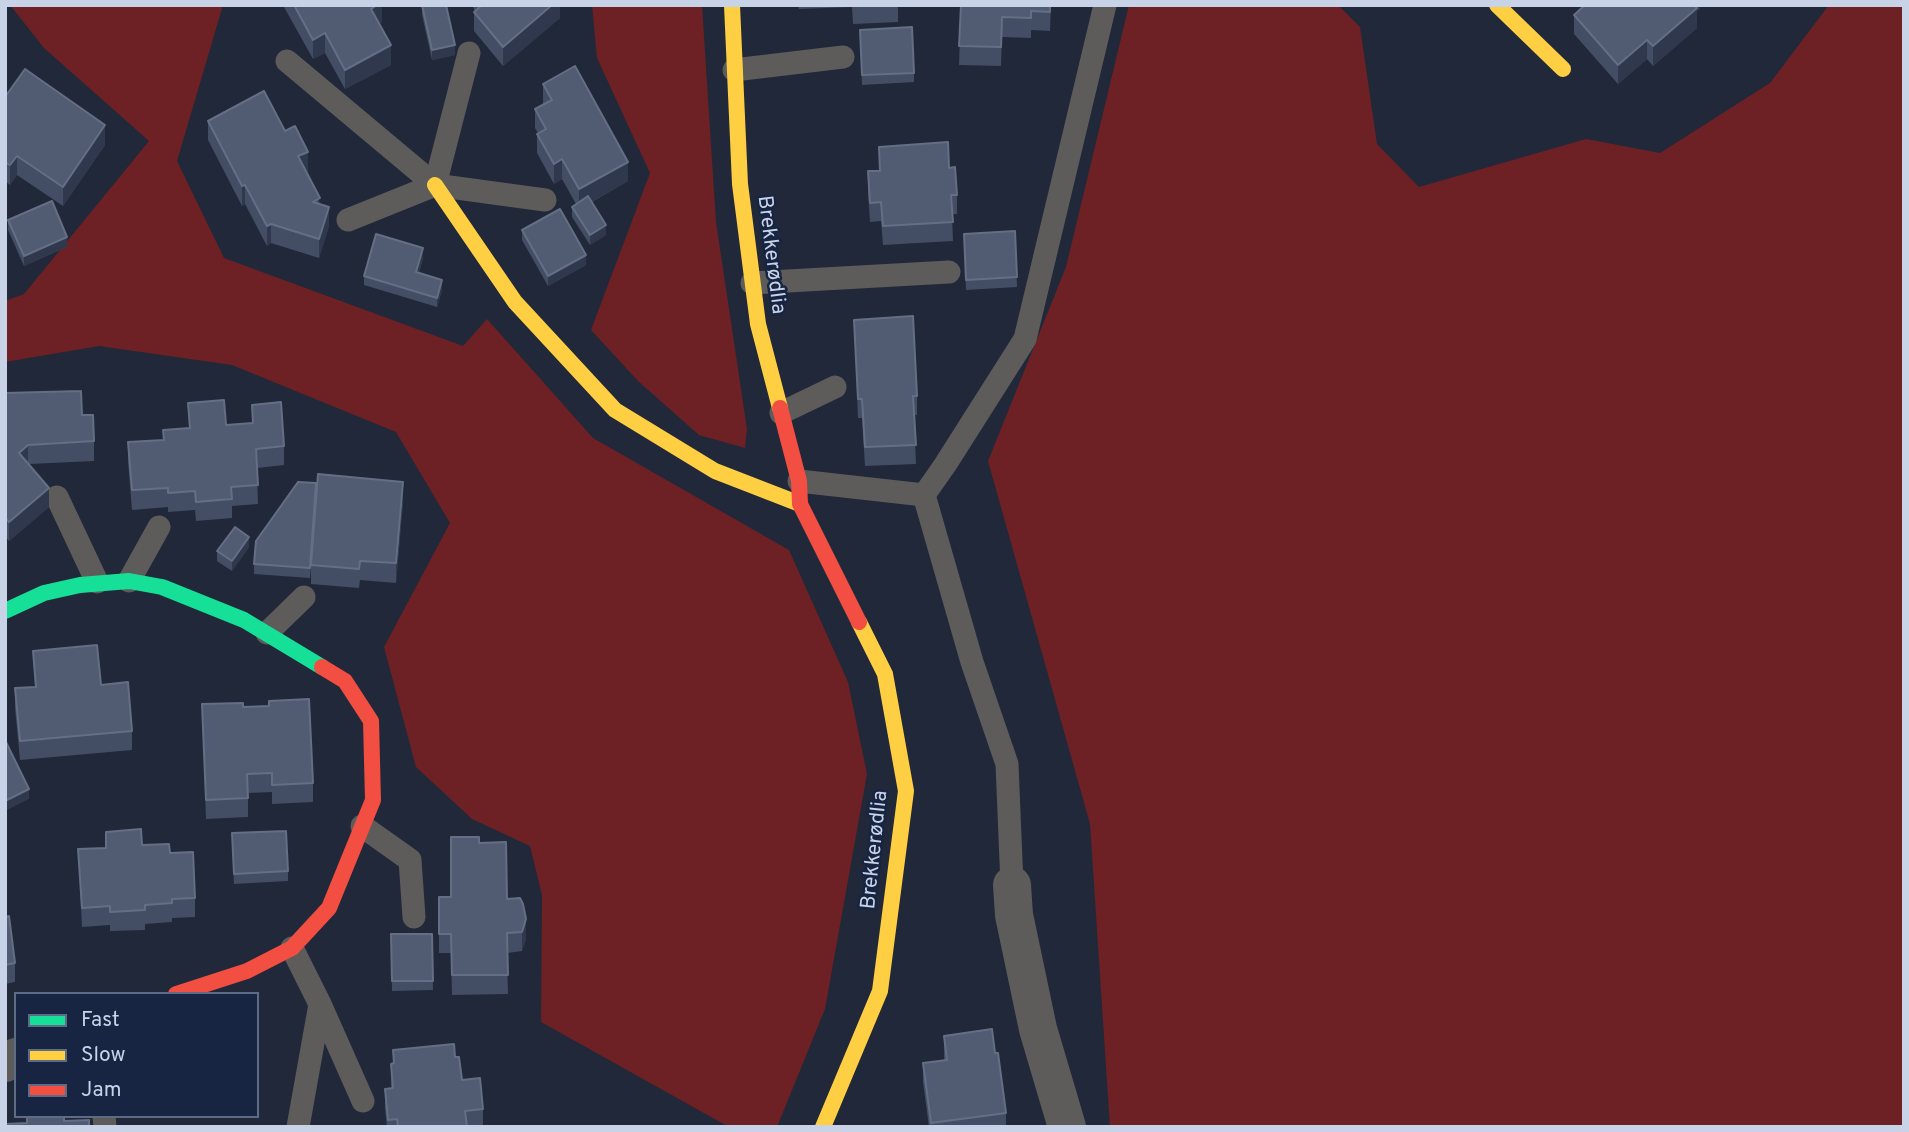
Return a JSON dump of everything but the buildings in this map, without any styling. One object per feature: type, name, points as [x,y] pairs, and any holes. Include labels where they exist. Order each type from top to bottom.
[{"type":"street","name":"Brekkerødlia","points":[[732,5],[740,184],[758,324],[800,493],[885,674],[906,791],[880,991],[832,1123]]},
{"type":"street","points":[[1497,5],[1563,69]]},
{"type":"street","points":[[435,185],[515,302],[615,411],[715,471],[800,493]]},
{"type":"street","points":[[5,611],[44,593],[97,582],[129,581],[162,587],[244,620],[345,681],[371,721],[373,800],[329,908],[292,948],[247,971],[182,992]]},
{"type":"street","points":[[1012,885],[1014,915],[1038,1029],[1067,1127]]},
{"type":"lane","points":[[1012,885],[1007,764],[972,662],[924,495],[1025,339],[1105,5]]},
{"type":"lane","points":[[435,185],[469,53]]},
{"type":"lane","points":[[734,71],[843,57]]},
{"type":"lane","points":[[287,61],[435,185]]},
{"type":"lane","points":[[348,220],[435,185],[545,200]]},
{"type":"lane","points":[[752,284],[949,272]]},
{"type":"lane","points":[[781,413],[835,387]]},
{"type":"lane","points":[[800,493],[924,495]]},
{"type":"lane","points":[[57,497],[97,582]]},
{"type":"lane","points":[[129,581],[159,527]]},
{"type":"lane","points":[[267,633],[304,597]]},
{"type":"lane","points":[[362,826],[410,860],[414,917]]},
{"type":"lane","points":[[292,948],[363,1101]]},
{"type":"lane","points":[[298,1127],[320,1004]]},
{"type":"shaded area","points":[[10,5],[223,5],[177,161],[224,258],[463,346],[487,319],[593,438],[789,550],[848,682],[867,774],[825,1009],[777,1127],[729,1127],[541,1022],[542,895],[530,846],[472,819],[416,767],[384,647],[450,523],[396,432],[232,365],[99,346],[5,362],[5,301],[24,294],[149,141],[44,48]]},
{"type":"shaded area","points":[[592,5],[702,5],[716,222],[747,429],[745,448],[699,435],[638,381],[591,330],[650,173],[597,58]]},
{"type":"shaded area","points":[[1129,5],[1338,5],[1360,27],[1377,144],[1419,187],[1586,139],[1660,153],[1770,83],[1829,5],[1904,5],[1904,1127],[1110,1127],[1090,824],[988,461],[1066,267]]},
{"type":"traffic: fast","points":[[5,611],[44,593],[80,585],[129,581],[162,587],[244,620],[322,667]]},
{"type":"traffic: slow","points":[[732,5],[740,184],[758,324],[780,408]]},
{"type":"traffic: slow","points":[[1497,5],[1563,69]]},
{"type":"traffic: slow","points":[[435,185],[515,302],[615,410],[715,471],[800,504]]},
{"type":"traffic: slow","points":[[823,1127],[880,991],[906,791],[885,674],[859,622]]},
{"type":"traffic: jam","points":[[780,408],[799,481],[800,504],[859,622]]},
{"type":"traffic: jam","points":[[182,992],[247,971],[292,948],[329,908],[373,800],[371,721],[345,681],[322,667]]}]
